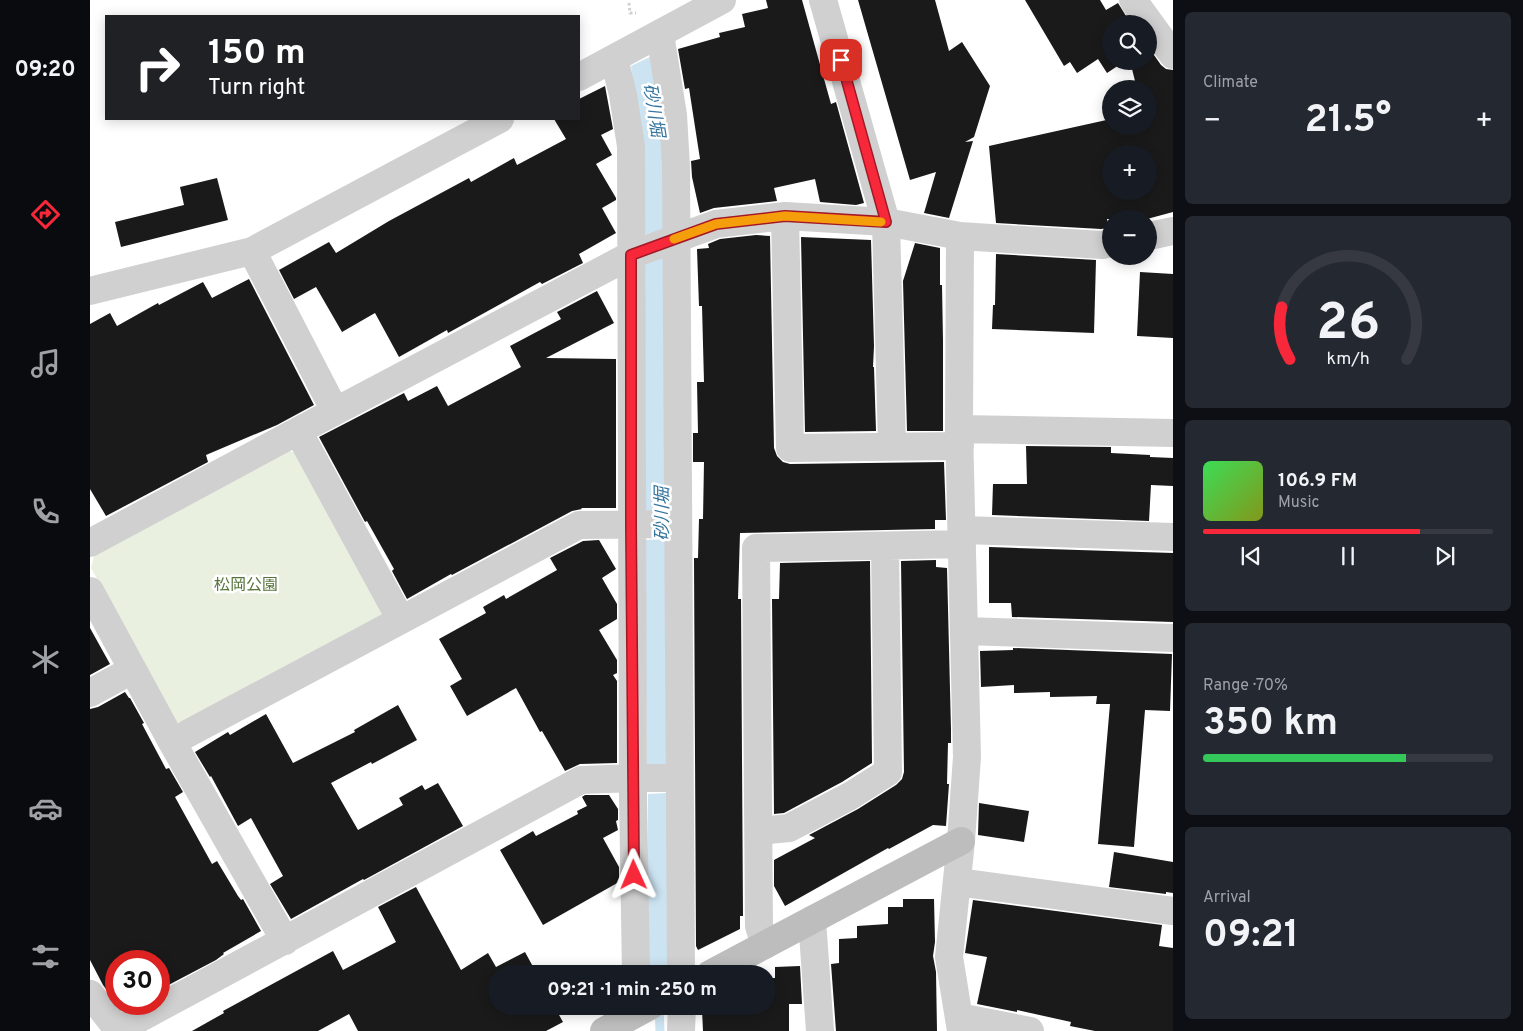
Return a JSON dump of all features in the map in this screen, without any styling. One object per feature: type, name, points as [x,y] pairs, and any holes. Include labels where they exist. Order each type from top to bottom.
[{"type":"street","points":[[580,76],[722,0]]},
{"type":"street","points":[[823,0],[886,222],[892,447]]},
{"type":"street","points":[[1133,0],[1173,55]]},
{"type":"street","points":[[660,34],[673,115],[676,166],[681,965]]},
{"type":"street","points":[[614,58],[623,95],[631,146],[631,525],[636,965]]},
{"type":"street","points":[[90,291],[252,251],[498,120]]},
{"type":"street","points":[[785,216],[790,448],[892,447],[959,438],[1173,433]]},
{"type":"street","points":[[93,536],[298,431],[631,255],[716,224],[785,216],[886,222],[960,236],[1102,245]]},
{"type":"street","points":[[1157,234],[1173,231]]},
{"type":"street","points":[[960,236],[959,438],[967,757],[949,956],[960,1024],[1030,1031]]},
{"type":"street","points":[[252,251],[336,411]]},
{"type":"street","points":[[298,431],[400,620]]},
{"type":"street","points":[[172,742],[579,525],[678,524]]},
{"type":"street","points":[[764,945],[759,926],[756,548],[885,546],[962,537],[1173,537]]},
{"type":"street","points":[[759,832],[789,828],[850,796],[888,772],[885,546]]},
{"type":"street","points":[[90,591],[172,742],[285,941]]},
{"type":"street","points":[[964,631],[1173,638]]},
{"type":"street","points":[[90,693],[132,670]]},
{"type":"street","points":[[90,994],[118,1030],[581,780],[679,778]]},
{"type":"street","points":[[727,965],[960,841]]},
{"type":"street","points":[[956,882],[1173,911]]},
{"type":"street","points":[[812,920],[820,1031]]},
{"type":"street","points":[[604,1031],[637,1015]]},
{"type":"street","points":[[681,1031],[682,1015]]},
{"type":"path","points":[[629,3],[630,13],[641,13]]},
{"type":"green space","name":"松岡公園","points":[[289,451],[303,454],[384,604],[381,621],[188,724],[176,722],[91,568],[94,556]]},
{"type":"water","points":[[656,54],[664,120],[665,229],[644,235],[643,146],[631,66]]},
{"type":"water","points":[[665,257],[667,511],[646,511],[644,265]]},
{"type":"water","points":[[666,539],[666,765],[647,765],[644,540]]},
{"type":"water","points":[[667,793],[668,965],[648,965],[648,794]]},
{"type":"building","points":[[766,0],[802,0],[831,104],[836,102],[864,203],[856,205],[820,202],[815,179],[774,188],[777,201],[714,208],[700,213],[692,177],[691,161],[700,159],[689,88],[685,89],[678,49],[720,37],[719,33],[745,27],[742,14],[768,8]]},
{"type":"building","points":[[858,0],[935,0],[949,51],[962,42],[990,86],[974,137],[965,142],[973,141],[949,218],[924,213],[936,172],[910,180]]},
{"type":"building","points":[[1025,0],[1100,0],[1106,10],[1118,3],[1125,15],[1102,15],[1102,65],[1098,59],[1077,73],[1070,62],[1064,66]]},
{"type":"building","points":[[1157,59],[1166,69],[1173,70],[1173,212],[1157,216],[1157,210],[1102,210],[1101,229],[996,223],[989,146],[1102,121],[1102,135],[1157,135],[1157,80],[1135,80],[1132,70],[1157,70]]},
{"type":"building","points":[[605,86],[613,129],[601,135],[612,155],[596,164],[616,198],[616,200],[602,208],[616,233],[579,254],[583,263],[542,284],[540,282],[448,333],[447,330],[399,357],[375,313],[342,332],[316,287],[294,299],[279,270],[329,242],[336,253],[389,221],[469,178],[471,182],[514,158],[517,165],[566,139],[555,120],[580,120],[580,98]]},
{"type":"building","points":[[217,178],[228,220],[121,247],[115,222],[184,205],[180,187]]},
{"type":"building","points":[[756,235],[770,236],[774,448],[777,456],[783,462],[790,464],[944,462],[946,520],[935,520],[935,529],[740,533],[738,599],[741,599],[743,916],[740,916],[740,929],[698,950],[696,946],[694,558],[698,558],[699,519],[703,519],[704,462],[693,462],[693,433],[698,433],[697,382],[704,382],[702,306],[699,306],[697,249],[709,248],[708,244],[720,239]]},
{"type":"building","points":[[801,237],[871,240],[876,431],[805,432]]},
{"type":"building","points":[[915,243],[940,248],[943,431],[907,431],[903,281]]},
{"type":"building","points":[[996,254],[1096,260],[1094,333],[992,329],[993,305],[995,305]]},
{"type":"building","points":[[1140,272],[1173,274],[1173,338],[1137,336]]},
{"type":"building","points":[[249,279],[314,405],[277,425],[206,455],[208,462],[106,516],[90,489],[90,324],[110,313],[117,326],[158,303],[159,305],[203,282],[212,298]]},
{"type":"building","points":[[597,291],[614,323],[546,358],[616,359],[616,508],[581,508],[572,511],[407,599],[392,571],[394,569],[367,521],[365,522],[319,437],[404,393],[408,401],[437,386],[448,406],[521,367],[510,346],[561,319],[557,312]]},
{"type":"building","points":[[1026,446],[1111,447],[1111,453],[1173,458],[1173,486],[1151,485],[1149,521],[992,515],[993,484],[1027,484]]},
{"type":"building","points":[[599,540],[616,569],[602,578],[617,604],[617,619],[599,630],[617,660],[617,673],[613,675],[617,681],[617,763],[580,764],[565,771],[542,731],[540,732],[516,688],[467,716],[450,686],[462,679],[439,639],[486,613],[483,607],[504,595],[506,599],[557,570],[550,558],[583,541]]},
{"type":"building","points":[[989,547],[1173,553],[1173,622],[1012,617],[1011,603],[989,603]]},
{"type":"building","points":[[936,560],[936,567],[947,568],[951,743],[948,743],[947,784],[949,784],[946,826],[933,825],[785,906],[774,886],[774,860],[815,838],[809,835],[858,809],[896,785],[902,779],[904,772],[901,561]]},
{"type":"building","points":[[870,561],[872,763],[842,782],[784,813],[774,814],[772,599],[779,599],[780,563]]},
{"type":"building","points":[[90,628],[110,664],[90,675]]},
{"type":"building","points":[[1013,648],[1172,654],[1170,711],[1145,710],[1134,847],[1098,844],[1110,704],[1096,704],[1097,696],[1050,697],[1050,692],[1014,693],[1014,685],[981,687],[980,651],[1013,650]]},
{"type":"building","points":[[125,692],[130,698],[166,769],[169,768],[183,792],[175,797],[212,864],[217,861],[238,896],[241,900],[243,899],[261,931],[223,953],[216,960],[170,984],[170,950],[105,950],[105,988],[90,960],[90,709],[98,707]]},
{"type":"building","points":[[398,705],[417,740],[331,783],[358,830],[403,805],[399,798],[422,785],[425,790],[438,783],[463,826],[291,919],[270,884],[283,876],[251,818],[238,826],[211,776],[195,752],[228,732],[230,735],[266,714],[293,763],[355,732],[354,730]]},
{"type":"building","points":[[585,795],[609,795],[618,809],[618,820],[616,821],[618,830],[603,838],[619,867],[619,882],[543,925],[500,850],[533,831],[536,836],[578,814],[577,811],[587,806],[582,797]]},
{"type":"building","points":[[979,803],[1029,811],[1024,842],[978,835]]},
{"type":"building","points":[[1114,852],[1173,862],[1173,893],[1166,892],[1166,894],[1109,887]]},
{"type":"building","points":[[416,887],[461,970],[488,953],[495,965],[488,965],[488,1015],[559,1015],[563,1022],[546,1031],[358,1031],[349,1014],[318,1031],[192,1031],[224,1013],[223,1011],[333,951],[343,970],[396,942],[378,907]]},
{"type":"building","points":[[903,899],[934,899],[935,942],[933,956],[936,972],[937,1031],[836,1031],[831,964],[839,963],[839,939],[857,938],[857,926],[888,924],[888,907],[903,907]]},
{"type":"building","points":[[973,900],[1162,925],[1159,946],[1173,948],[1173,1031],[1095,1031],[1070,1026],[1071,1022],[1017,1010],[1017,1012],[977,1004],[987,957],[965,953]]},
{"type":"building","points":[[525,952],[532,965],[500,965]]},
{"type":"building","points":[[800,966],[802,1004],[789,1004],[789,1031],[703,1031],[702,1015],[776,1015],[776,967]]},
{"type":"waterway","name":"砂川堀","points":[[659,1015],[660,1031]]},
{"type":"slow traffic","points":[[674,239],[716,224],[785,216],[881,222]]},
{"type":"route","points":[[634,875],[631,255],[716,224],[762,218],[785,216],[886,222],[841,60]]}]
